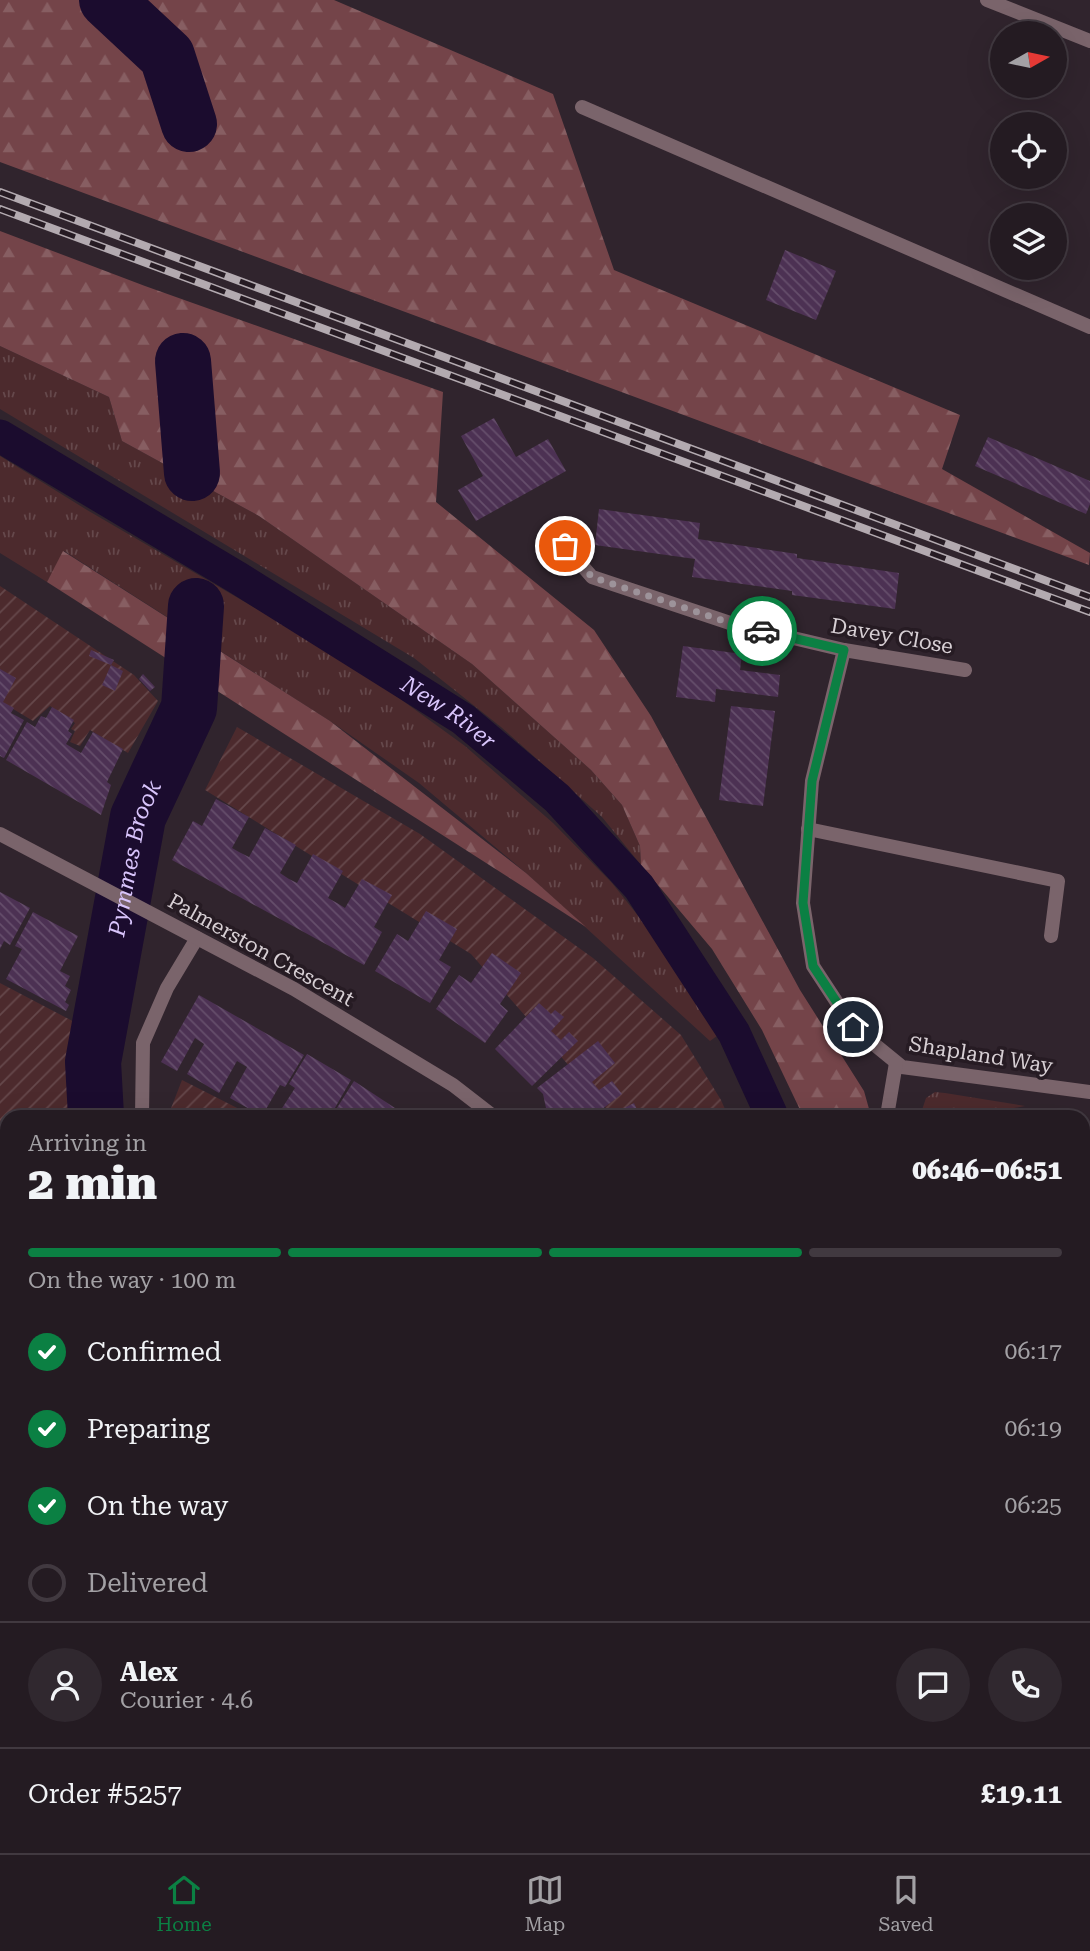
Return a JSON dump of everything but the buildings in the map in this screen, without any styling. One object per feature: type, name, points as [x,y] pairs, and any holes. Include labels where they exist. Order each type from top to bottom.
[{"type":"street","points":[[987,0],[1090,41]]},
{"type":"street","points":[[582,107],[1090,327]]},
{"type":"street","name":"Davey Close","points":[[561,532],[565,546],[592,577],[730,623],[844,650],[965,670]]},
{"type":"street","name":"Shapland Way","points":[[844,650],[812,781],[803,903],[813,966],[853,1027],[902,1067],[1090,1092]]},
{"type":"street","points":[[808,829],[1058,881],[1051,936]]},
{"type":"street","name":"Palmerston Crescent","points":[[0,834],[294,989],[418,1063],[485,1110]]},
{"type":"street","points":[[142,1110],[143,1043],[167,988],[197,938]]},
{"type":"street","points":[[888,1110],[896,1063]]},
{"type":"green space","points":[[0,0],[334,0],[553,94],[614,270],[960,415],[942,469],[1090,553],[1089,565],[0,162]]},
{"type":"green space","points":[[0,231],[145,286],[443,392],[436,502],[594,630],[651,716],[800,990],[864,1091],[869,1110],[800,1110],[762,1030],[712,949],[641,865],[640,846],[622,805],[591,770],[472,664],[259,516],[122,441],[109,397],[0,346]]},
{"type":"green space","points":[[0,346],[109,397],[122,441],[259,516],[472,664],[591,770],[622,805],[640,846],[641,865],[602,817],[501,727],[414,658],[0,409]]},
{"type":"green space","points":[[0,456],[87,510],[324,648],[465,746],[553,823],[612,883],[690,981],[721,1033],[710,1041],[526,873],[419,783],[330,721],[64,551],[47,582],[0,553]]},
{"type":"green space","points":[[63,551],[330,721],[526,873],[586,927],[47,582]]},
{"type":"green space","points":[[0,586],[134,675],[158,701],[128,753],[90,730],[80,746],[70,742],[75,731],[71,729],[75,723],[50,706],[33,721],[0,701]]},
{"type":"green space","points":[[237,727],[420,834],[593,958],[681,1035],[725,1110],[608,1110],[471,954],[205,790]]},
{"type":"green space","points":[[0,983],[82,1026],[78,1058],[82,1110],[0,1110]]},
{"type":"green space","points":[[182,1080],[241,1110],[170,1110]]},
{"type":"green space","points":[[935,1092],[1025,1106],[1004,1110],[922,1110],[926,1098]]},
{"type":"waterway","name":"Pymmes Brook","points":[[107,0],[167,56],[189,124]]},
{"type":"waterway","name":"Pymmes Brook","points":[[183,361],[192,473]]},
{"type":"waterway","name":"New River","points":[[0,436],[238,578],[463,719],[557,798],[639,887],[734,1033],[769,1110]]},
{"type":"waterway","name":"Pymmes Brook","points":[[96,1110],[93,1062],[138,817],[189,708],[196,606]]},
{"type":"railway","points":[[0,192],[1090,597]]},
{"type":"railway","points":[[0,209],[1090,612]]},
{"type":"way so far","points":[[565,546],[592,577],[762,631]]},
{"type":"route","points":[[762,631],[844,650],[812,781],[803,903],[813,966],[853,1027]]}]
